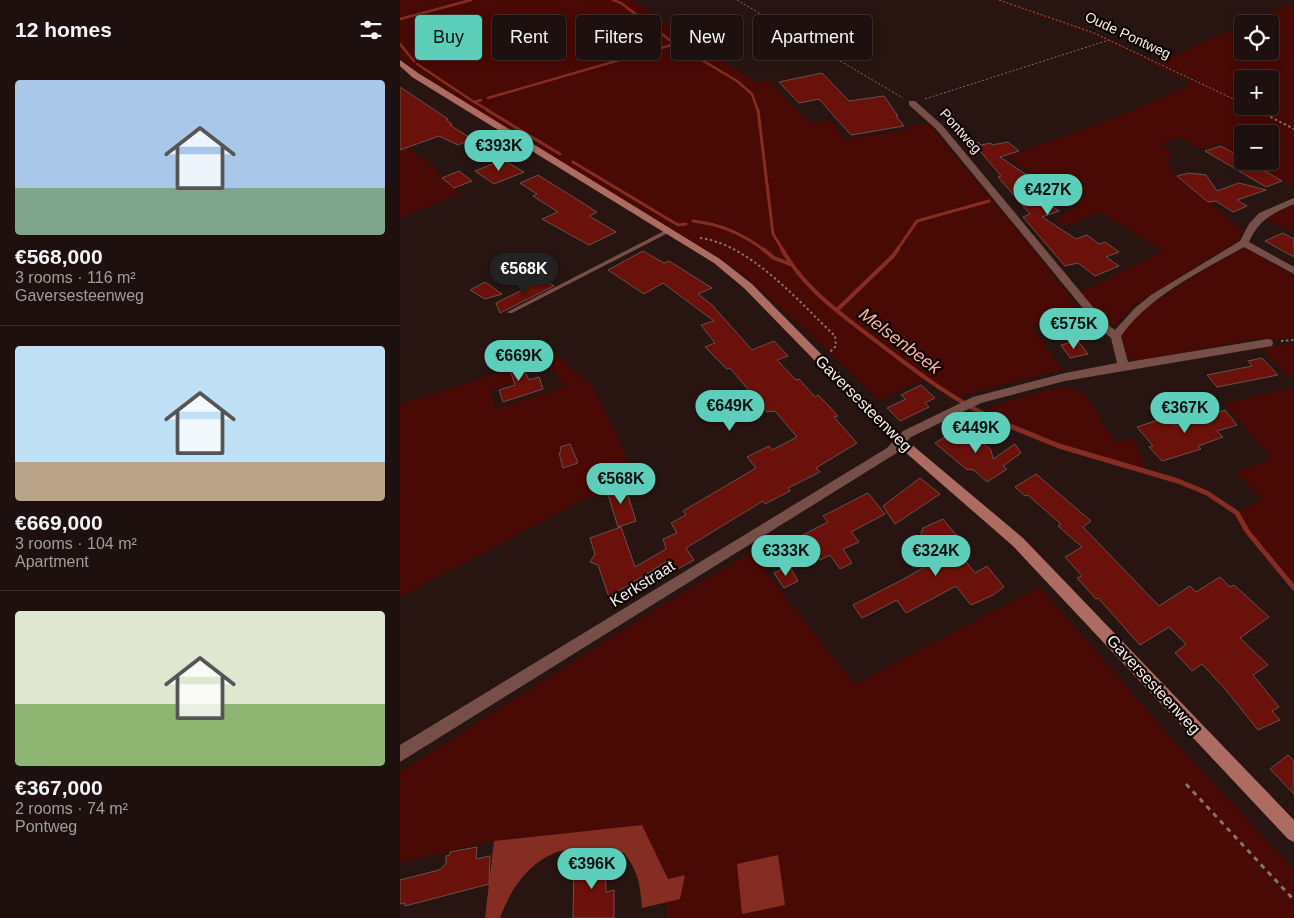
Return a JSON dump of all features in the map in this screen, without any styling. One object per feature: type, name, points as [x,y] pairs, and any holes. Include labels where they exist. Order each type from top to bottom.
[{"type":"street","name":"Gaversesteenweg","points":[[400,62],[415,75],[440,91],[717,261],[748,286],[901,442],[1018,542],[1294,833]]},
{"type":"street","name":"Pontweg","points":[[912,103],[940,127],[1104,327],[1116,336]]},
{"type":"street","points":[[1123,366],[1116,336],[1122,326],[1146,304],[1244,243],[1253,222],[1269,212],[1294,201]]},
{"type":"street","points":[[1244,243],[1294,271]]},
{"type":"street","points":[[901,442],[907,434],[977,400],[1065,377],[1268,342]]},
{"type":"street","name":"Kerkstraat","points":[[400,754],[891,451],[901,442]]},
{"type":"lane","points":[[510,312],[668,231]]},
{"type":"path","points":[[737,0],[912,103],[1109,40]]},
{"type":"path","name":"Oude Pontweg","points":[[999,0],[1078,26],[1234,99]]},
{"type":"path","points":[[1267,115],[1294,128]]},
{"type":"path","points":[[687,242],[702,238],[713,238],[777,281],[835,336],[836,346],[821,361]]},
{"type":"path","points":[[1186,784],[1294,900]]},
{"type":"shaded area","points":[[400,0],[632,0],[655,15],[576,15],[576,60],[661,60],[661,19],[671,26],[671,60],[722,60],[757,83],[768,80],[809,123],[831,120],[844,139],[909,130],[908,126],[929,124],[1045,264],[1080,310],[1061,314],[1064,319],[1032,326],[1062,370],[966,394],[957,400],[924,378],[920,384],[916,382],[880,401],[822,345],[753,283],[722,259],[521,139],[409,66],[400,56]]},
{"type":"shaded area","points":[[991,0],[1084,29],[1197,82],[1199,81],[1159,62],[1234,29],[1234,60],[1279,60],[1279,15],[1266,15],[1294,2],[1294,187],[1265,170],[1279,170],[1279,125],[1234,125],[1234,152],[1219,144],[1202,150],[1179,137],[1159,144],[1172,154],[1167,164],[1180,179],[1243,231],[1238,241],[1137,303],[1110,328],[1079,294],[1163,251],[1101,212],[1066,226],[1056,219],[1079,206],[1073,200],[1086,194],[1079,188],[1086,184],[1070,175],[1047,184],[1007,157],[1117,117],[1193,84],[1091,34]]},
{"type":"shaded area","points":[[400,142],[439,170],[435,173],[461,193],[400,218]]},
{"type":"shaded area","points":[[1294,204],[1294,229],[1289,231],[1266,218]]},
{"type":"shaded area","points":[[1244,248],[1254,252],[1294,277],[1294,338],[1248,340],[1137,361],[1127,357],[1121,336],[1142,312],[1176,287]]},
{"type":"shaded area","points":[[1294,344],[1294,379],[1284,373],[1262,348]]},
{"type":"shaded area","points":[[547,347],[591,385],[618,435],[635,483],[587,498],[400,597],[400,404],[512,369],[517,381],[491,390],[495,409],[566,387],[555,372],[533,359]]},
{"type":"shaded area","points":[[1065,386],[1087,396],[1115,443],[1133,438],[1147,472],[1059,446],[979,413],[1011,400]]},
{"type":"shaded area","points":[[1294,388],[1294,588],[1247,531],[1237,513],[1262,499],[1237,473],[1272,458],[1224,403]]},
{"type":"shaded area","points":[[750,553],[855,684],[1040,587],[1174,741],[1294,870],[1294,918],[667,918],[666,902],[680,899],[684,875],[668,879],[642,825],[494,841],[400,862],[400,772],[661,606]]},
{"type":"shaded area","points":[[642,825],[668,879],[685,875],[680,899],[642,908],[638,879],[624,853],[581,850],[564,851],[547,857],[529,870],[509,897],[500,918],[485,918],[494,841]]},
{"type":"shaded area","points":[[778,855],[785,905],[742,914],[737,864]]},
{"type":"building","points":[[822,73],[849,101],[884,96],[904,126],[851,135],[819,99],[799,103],[779,82]]},
{"type":"building","points":[[400,87],[448,119],[446,120],[452,124],[450,125],[472,139],[458,145],[439,136],[400,150]]},
{"type":"building","points":[[978,142],[981,145],[991,143],[992,145],[1008,142],[1019,151],[1000,157],[1043,186],[1032,190],[1059,211],[1042,217],[1076,239],[1087,235],[1099,244],[1105,242],[1119,252],[1106,257],[1119,266],[1095,276],[1078,263],[1065,266],[1023,217],[1030,214],[998,177],[1001,176],[975,145]]},
{"type":"building","points":[[1221,146],[1234,153],[1234,168],[1205,151]]},
{"type":"building","points":[[503,160],[524,172],[494,184],[475,171]]},
{"type":"building","points":[[1237,170],[1263,170],[1282,181],[1266,187]]},
{"type":"building","points":[[459,171],[472,181],[454,188],[442,178]]},
{"type":"building","points":[[1189,173],[1206,175],[1217,191],[1239,183],[1266,190],[1237,200],[1247,206],[1233,212],[1216,201],[1208,202],[1177,176]]},
{"type":"building","points":[[538,175],[597,212],[589,216],[616,232],[589,245],[542,219],[558,212],[533,196],[537,194],[520,183]]},
{"type":"building","points":[[1283,233],[1294,239],[1294,257],[1265,241]]},
{"type":"building","points":[[643,251],[664,263],[669,261],[712,288],[698,294],[712,305],[752,350],[774,341],[788,356],[777,360],[796,380],[799,379],[815,397],[818,395],[828,405],[838,416],[834,417],[857,443],[816,468],[820,472],[788,488],[790,491],[765,504],[763,501],[686,548],[694,560],[674,571],[669,560],[609,597],[598,565],[590,562],[595,554],[590,538],[621,527],[635,567],[666,549],[663,539],[677,533],[671,523],[686,515],[683,511],[756,468],[747,457],[769,446],[772,450],[797,437],[775,411],[767,412],[730,368],[727,369],[705,347],[715,343],[701,325],[714,321],[663,283],[644,294],[608,270]]},
{"type":"building","points":[[544,279],[554,286],[500,313],[496,303]]},
{"type":"building","points":[[485,282],[502,294],[485,299],[470,290]]},
{"type":"building","points":[[1078,341],[1088,354],[1070,358],[1061,345]]},
{"type":"building","points":[[518,356],[529,380],[539,377],[543,389],[503,402],[499,390],[515,385],[506,359]]},
{"type":"building","points":[[1262,358],[1278,375],[1217,387],[1207,375],[1252,366],[1248,361]]},
{"type":"building","points":[[921,385],[935,398],[925,403],[929,407],[900,421],[887,408],[906,399],[901,395]]},
{"type":"building","points":[[1225,410],[1237,425],[1217,431],[1223,437],[1198,446],[1201,449],[1162,461],[1149,447],[1153,446],[1137,427],[1167,417],[1175,426]]},
{"type":"building","points":[[963,426],[991,450],[993,459],[1015,444],[1021,453],[1003,466],[1007,469],[987,482],[974,470],[966,469],[935,443]]},
{"type":"building","points":[[570,444],[578,463],[563,468],[559,453],[561,452],[560,447]]},
{"type":"building","points":[[1036,474],[1091,521],[1083,527],[1159,606],[1190,586],[1196,592],[1220,577],[1230,587],[1234,585],[1269,617],[1240,638],[1268,665],[1253,675],[1279,707],[1272,711],[1280,720],[1258,730],[1202,664],[1192,671],[1175,653],[1186,644],[1169,627],[1140,645],[1098,598],[1096,599],[1077,578],[1082,576],[1065,557],[1082,547],[1058,526],[1061,524],[1028,495],[1025,496],[1015,487]]},
{"type":"building","points":[[920,478],[940,494],[895,524],[883,506]]},
{"type":"building","points":[[624,483],[636,521],[618,527],[606,488]]},
{"type":"building","points":[[868,493],[885,514],[851,532],[859,542],[843,549],[852,563],[840,569],[830,555],[820,560],[803,535],[828,522],[823,516]]},
{"type":"building","points":[[943,519],[969,551],[956,549],[975,573],[987,566],[1004,587],[993,595],[971,605],[956,586],[906,613],[897,600],[862,618],[853,605],[925,567],[923,564],[954,548],[924,542],[920,537],[923,528]]},
{"type":"building","points":[[789,566],[798,581],[784,588],[774,573]]},
{"type":"building","points":[[1288,755],[1294,761],[1294,794],[1270,769]]},
{"type":"building","points":[[477,847],[476,859],[490,856],[489,884],[405,906],[405,903],[400,904],[400,880],[439,870],[446,864],[446,856],[450,855],[450,852]]},
{"type":"building","points":[[605,855],[606,892],[614,890],[614,918],[573,918],[574,862]]},
{"type":"waterway","points":[[400,19],[471,0]]},
{"type":"waterway","name":"Melsenbeek","points":[[613,0],[621,3],[671,41]]},
{"type":"waterway","points":[[400,44],[414,61]]},
{"type":"waterway","points":[[488,98],[671,45]]},
{"type":"waterway","name":"Melsenbeek","points":[[702,60],[737,81],[752,94],[758,111]]},
{"type":"waterway","points":[[417,64],[474,102]]},
{"type":"waterway","points":[[474,102],[481,100]]},
{"type":"waterway","points":[[474,102],[490,111]]},
{"type":"waterway","points":[[487,110],[560,154]]},
{"type":"waterway","name":"Melsenbeek","points":[[758,110],[773,234],[783,250]]},
{"type":"waterway","points":[[573,162],[678,225],[686,224]]},
{"type":"waterway","points":[[897,250],[917,221],[989,201]]},
{"type":"waterway","points":[[693,221],[731,231],[748,239],[764,250]]},
{"type":"waterway","points":[[763,249],[774,258],[790,264]]},
{"type":"waterway","name":"Melsenbeek","points":[[782,249],[791,264],[812,289],[849,321],[939,388],[973,408],[1008,425]]},
{"type":"waterway","points":[[837,310],[898,249]]},
{"type":"waterway","name":"Melsenbeek","points":[[1005,424],[1059,446],[1178,481],[1207,493],[1237,513],[1247,531],[1294,588]]}]
